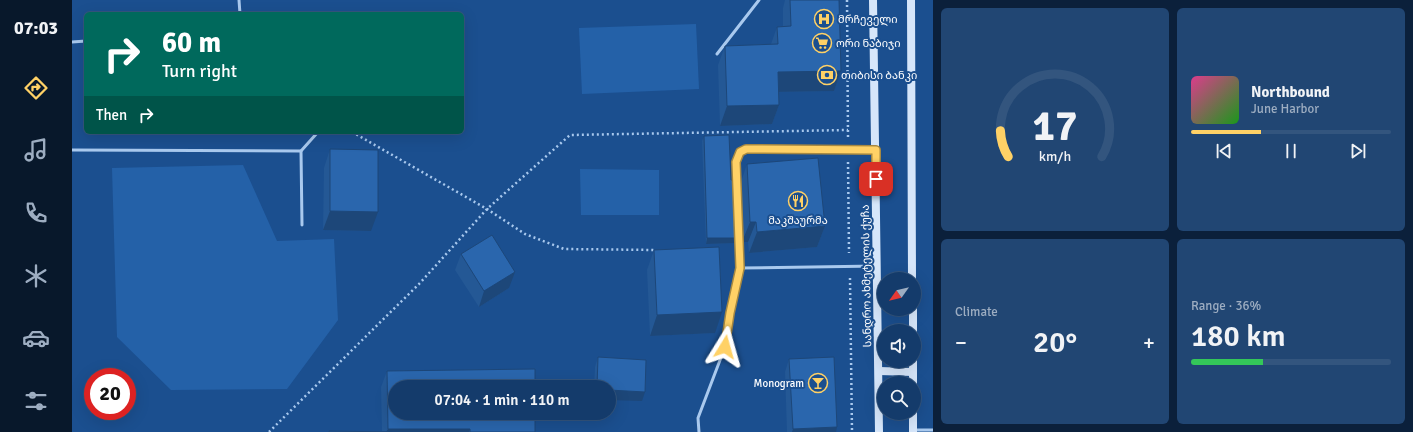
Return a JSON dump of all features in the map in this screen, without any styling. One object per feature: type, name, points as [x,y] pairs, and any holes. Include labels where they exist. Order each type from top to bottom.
[{"type":"main road","name":"სანდრო ახმეტელის ქუჩა","points":[[873,0],[879,432]]},
{"type":"main road","points":[[911,0],[912,272]]},
{"type":"main road","points":[[913,368],[913,376]]},
{"type":"main road","points":[[879,371],[913,372]]},
{"type":"main road","points":[[913,420],[913,431]]},
{"type":"lane","points":[[239,0],[240,12]]},
{"type":"lane","points":[[717,54],[759,0]]},
{"type":"lane","points":[[72,42],[84,41]]},
{"type":"lane","points":[[302,225],[301,151],[316,134]]},
{"type":"lane","points":[[699,432],[698,418],[725,347],[730,313],[740,268],[736,162],[740,152],[746,149],[876,150]]},
{"type":"lane","points":[[72,150],[301,151]]},
{"type":"lane","points":[[740,268],[877,266]]},
{"type":"lane","points":[[913,431],[933,430]]},
{"type":"path","points":[[847,0],[852,432]]},
{"type":"path","points":[[269,432],[420,283],[487,209],[570,135],[848,130]]},
{"type":"path","points":[[356,134],[487,209],[525,234],[564,249],[660,250]]},
{"type":"shaded area","points":[[696,24],[699,89],[582,94],[579,28]]},
{"type":"shaded area","points":[[243,165],[277,241],[334,239],[338,320],[287,389],[171,390],[117,337],[112,168]]},
{"type":"shaded area","points":[[580,169],[659,170],[659,215],[581,215]]},
{"type":"building","points":[[790,0],[839,0],[841,71],[778,72],[779,105],[727,106],[725,46],[778,44],[777,27],[791,26]]},
{"type":"building","points":[[729,135],[731,180],[736,180],[738,238],[707,238],[704,136]]},
{"type":"building","points":[[330,149],[378,150],[378,212],[330,211]]},
{"type":"building","points":[[818,158],[825,226],[757,232],[756,222],[750,222],[747,164]]},
{"type":"building","points":[[492,235],[515,272],[484,291],[461,254]]},
{"type":"building","points":[[719,247],[722,312],[657,315],[654,250]]},
{"type":"building","points":[[598,357],[646,360],[645,392],[616,390],[616,380],[597,380]]},
{"type":"building","points":[[834,357],[837,427],[793,429],[789,359]]},
{"type":"building","points":[[535,369],[535,380],[388,380],[388,420],[535,420],[535,432],[470,432],[470,429],[388,429],[387,371]]},
{"type":"building","points":[[329,431],[392,432],[329,432]]},
{"type":"place","name":"მრჩეველი","points":[[824,19]]},
{"type":"place","name":"ორი ნაბიჯი","points":[[822,43]]},
{"type":"place","name":"თიბისი ბანკი","points":[[827,75]]},
{"type":"place","name":"მაკშაურმა","points":[[798,201]]},
{"type":"place","name":"Monogram","points":[[818,383]]},
{"type":"route","points":[[725,347],[730,313],[740,268],[736,162],[740,152],[746,149],[876,150],[876,179]]}]
